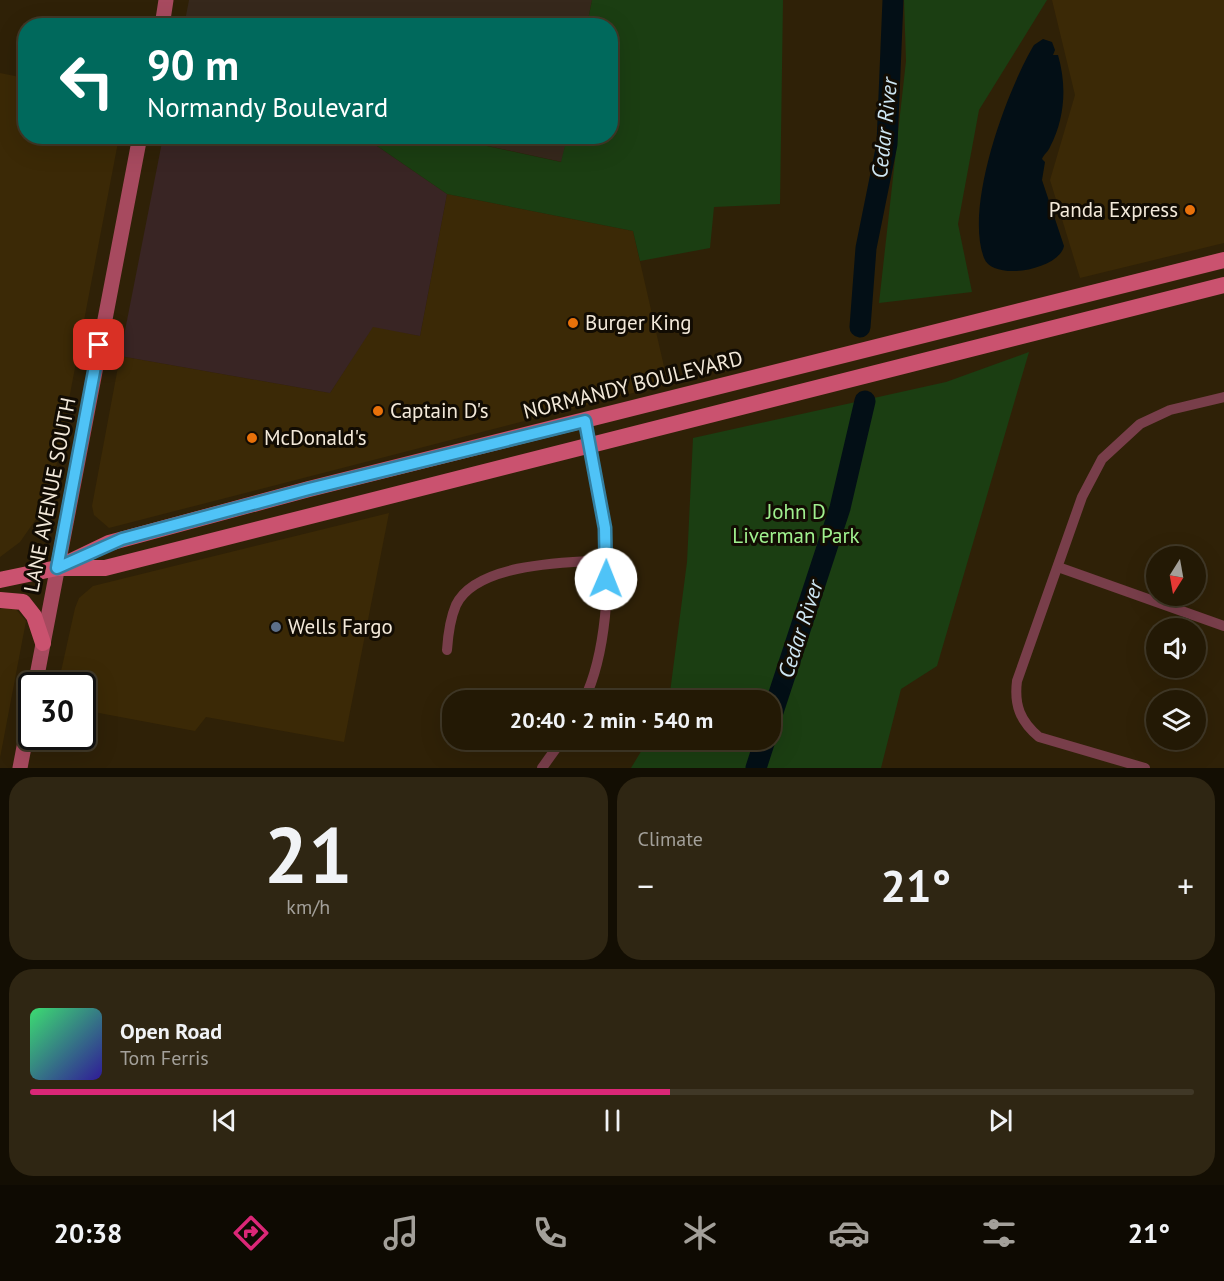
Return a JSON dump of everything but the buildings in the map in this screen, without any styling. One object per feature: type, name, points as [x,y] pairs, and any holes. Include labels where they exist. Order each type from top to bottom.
[{"type":"main road","points":[[163,18],[166,0]]},
{"type":"main road","name":"LANE AVENUE SOUTH","points":[[38,672],[138,144]]},
{"type":"main road","name":"NORMANDY BOULEVARD","points":[[57,568],[118,540],[320,486],[1224,260]]},
{"type":"main road","name":"NORMANDY BOULEVARD","points":[[0,580],[57,568],[105,568],[1224,285]]},
{"type":"main road","points":[[693,418],[700,409],[770,388],[783,371]]},
{"type":"main road","points":[[0,600],[23,602],[34,616],[43,643]]},
{"type":"main road","points":[[20,768],[23,750]]},
{"type":"street","points":[[1145,768],[1051,743],[1039,737],[1024,721],[1015,697],[1017,681],[1091,477],[1102,459],[1126,434],[1157,415],[1224,397]]},
{"type":"street","points":[[585,421],[605,528],[607,560],[597,659],[587,690]]},
{"type":"street","points":[[447,650],[449,626],[457,603],[468,590],[485,578],[549,563],[607,560]]},
{"type":"street","points":[[1058,567],[1224,626]]},
{"type":"street","points":[[542,768],[555,750]]},
{"type":"shaded area","points":[[189,0],[592,0],[588,18],[186,18]]},
{"type":"shaded area","points":[[1052,0],[1224,0],[1224,243],[1080,278],[1050,180],[1075,95]]},
{"type":"shaded area","points":[[1043,39],[1052,42],[1055,50],[1053,55],[1058,55],[1063,78],[1063,102],[1059,125],[1042,159],[1045,162],[1042,180],[1064,246],[1051,261],[1039,267],[1026,270],[1000,270],[990,265],[984,258],[979,236],[984,180],[991,149],[1012,90],[1034,45]]},
{"type":"shaded area","points":[[0,73],[18,77],[18,144],[118,144],[50,499],[20,542],[0,557]]},
{"type":"shaded area","points":[[162,144],[374,144],[447,194],[420,336],[373,327],[330,393],[120,356]]},
{"type":"shaded area","points":[[478,144],[566,144],[562,162]]},
{"type":"shaded area","points":[[447,194],[633,231],[668,384],[109,528],[94,515],[92,506],[120,356],[330,393],[373,326],[420,336]]},
{"type":"shaded area","points":[[389,513],[344,742],[206,717],[195,731],[96,712],[96,672],[61,672],[75,608],[79,598],[93,586]]},
{"type":"shaded area","points":[[13,606],[26,621],[0,758],[0,609]]},
{"type":"green space","points":[[592,0],[783,0],[780,204],[714,207],[710,248],[640,261],[633,231],[447,194],[374,144],[478,144],[561,162],[565,144],[618,144],[618,18],[588,18]]},
{"type":"green space","points":[[904,0],[1047,0],[979,110],[958,224],[972,292],[879,303],[906,61]]},
{"type":"green space","name":"John D Liverman Park","points":[[1029,352],[937,666],[901,689],[881,768],[631,768],[642,750],[781,750],[781,690],[670,690],[687,562],[693,438],[946,382]]},
{"type":"waterway","name":"Cedar River","points":[[860,327],[866,248],[887,144],[893,0]]},
{"type":"waterway","name":"Cedar River","points":[[780,690],[840,508],[865,401]]},
{"type":"waterway","name":"Cedar River","points":[[756,768],[762,750]]},
{"type":"place","name":"Panda Express","points":[[1190,210]]},
{"type":"place","name":"Burger King","points":[[573,323]]},
{"type":"place","name":"Captain D's","points":[[378,411]]},
{"type":"place","name":"McDonald's","points":[[252,438]]},
{"type":"place","name":"Wells Fargo","points":[[276,627]]},
{"type":"route","points":[[99,345],[57,568],[122,539],[309,489],[585,421],[605,528],[606,579]]}]
